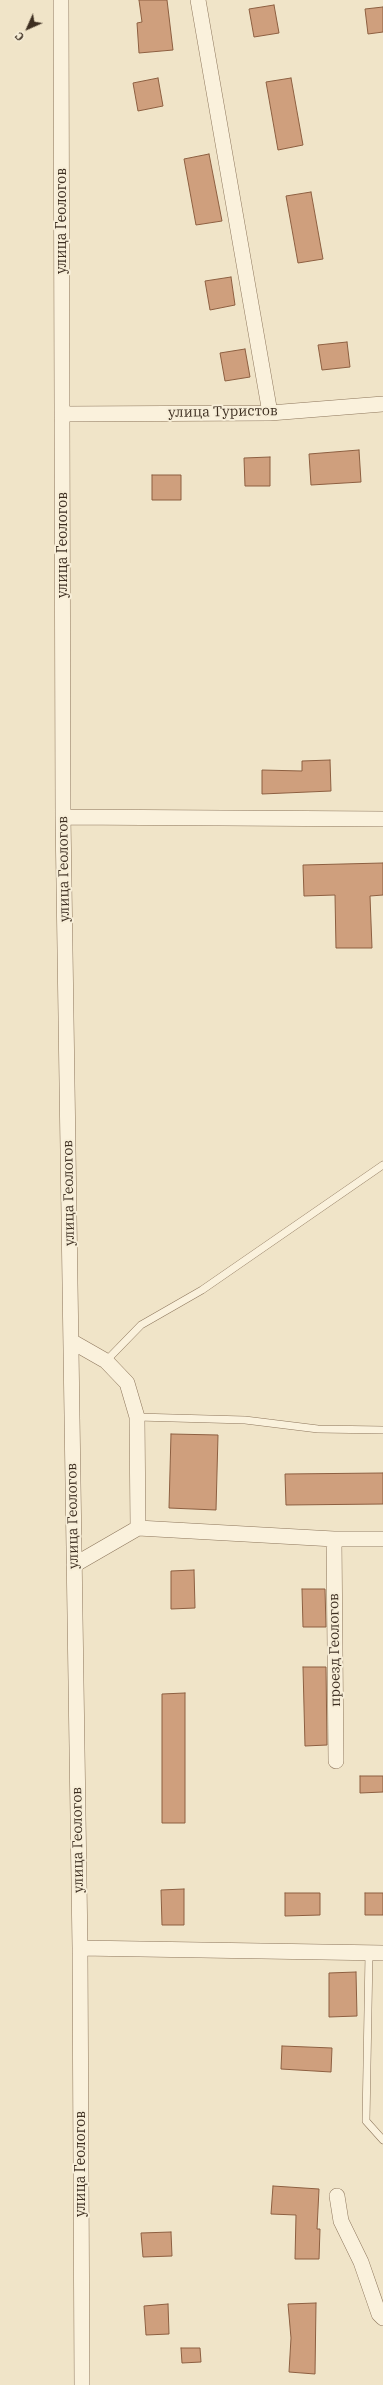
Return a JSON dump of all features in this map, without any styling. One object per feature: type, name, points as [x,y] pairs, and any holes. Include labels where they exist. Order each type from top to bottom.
[{"type":"street","name":"улица Геологов","points":[[60,0],[63,414],[63,817],[80,1948],[82,2385]]},
{"type":"street","points":[[198,0],[270,413]]},
{"type":"street","name":"улица Туристов","points":[[63,414],[270,413],[383,404]]},
{"type":"street","points":[[63,817],[383,820]]},
{"type":"street","points":[[71,1341],[106,1361],[127,1383],[136,1417],[138,1528]]},
{"type":"street","points":[[74,1565],[138,1528],[334,1539],[383,1539]]},
{"type":"street","name":"проезд Геологов","points":[[334,1539],[336,1761]]},
{"type":"street","points":[[80,1948],[376,1953]]},
{"type":"street","points":[[337,2196],[341,2221],[361,2262],[379,2314],[383,2318]]},
{"type":"lane","points":[[106,1361],[140,1325],[202,1290],[383,1165]]},
{"type":"lane","points":[[136,1417],[245,1420],[318,1429],[383,1430]]},
{"type":"lane","points":[[376,1953],[366,2121],[383,2140]]},
{"type":"building","points":[[139,0],[167,0],[173,50],[139,53],[137,23],[142,22]]},
{"type":"building","points":[[274,5],[279,33],[254,37],[249,9]]},
{"type":"building","points":[[383,7],[383,32],[368,34],[365,9]]},
{"type":"building","points":[[158,78],[163,106],[138,111],[133,83]]},
{"type":"building","points":[[291,78],[303,145],[278,150],[266,82]]},
{"type":"building","points":[[209,154],[222,221],[196,225],[184,159]]},
{"type":"building","points":[[311,192],[323,259],[298,263],[286,196]]},
{"type":"building","points":[[231,277],[235,305],[210,310],[205,281]]},
{"type":"building","points":[[347,342],[350,367],[322,370],[318,345]]},
{"type":"building","points":[[245,349],[250,377],[225,381],[220,353]]},
{"type":"building","points":[[359,450],[361,482],[311,485],[309,454]]},
{"type":"building","points":[[270,457],[270,486],[245,486],[244,458]]},
{"type":"building","points":[[152,475],[181,475],[181,500],[152,500]]},
{"type":"building","points":[[330,760],[331,791],[262,794],[262,770],[302,771],[302,761]]},
{"type":"building","points":[[383,863],[383,895],[370,896],[372,948],[336,948],[335,895],[304,896],[303,865]]},
{"type":"building","points":[[171,1434],[218,1435],[216,1510],[169,1508]]},
{"type":"building","points":[[383,1473],[383,1504],[286,1505],[285,1474]]},
{"type":"building","points":[[194,1570],[195,1608],[171,1609],[171,1571]]},
{"type":"building","points":[[302,1589],[325,1589],[326,1627],[303,1627]]},
{"type":"building","points":[[303,1667],[326,1667],[327,1745],[305,1746]]},
{"type":"building","points":[[185,1693],[185,1823],[162,1823],[162,1694]]},
{"type":"building","points":[[360,1776],[383,1776],[383,1792],[360,1793]]},
{"type":"building","points":[[184,1889],[184,1925],[162,1925],[161,1890]]},
{"type":"building","points":[[285,1893],[320,1893],[320,1915],[285,1916]]},
{"type":"building","points":[[365,1893],[383,1893],[383,1915],[365,1915]]},
{"type":"building","points":[[356,1972],[357,2016],[329,2017],[329,1973]]},
{"type":"building","points":[[282,2046],[332,2048],[331,2072],[281,2069]]},
{"type":"building","points":[[273,2186],[319,2189],[317,2229],[320,2229],[319,2259],[295,2259],[296,2215],[271,2214]]},
{"type":"building","points":[[171,2232],[172,2256],[143,2257],[141,2233]]},
{"type":"building","points":[[316,2303],[315,2374],[289,2372],[291,2338],[288,2304]]},
{"type":"building","points":[[168,2304],[169,2334],[146,2335],[144,2306]]},
{"type":"building","points":[[181,2348],[200,2348],[201,2362],[182,2363]]}]
